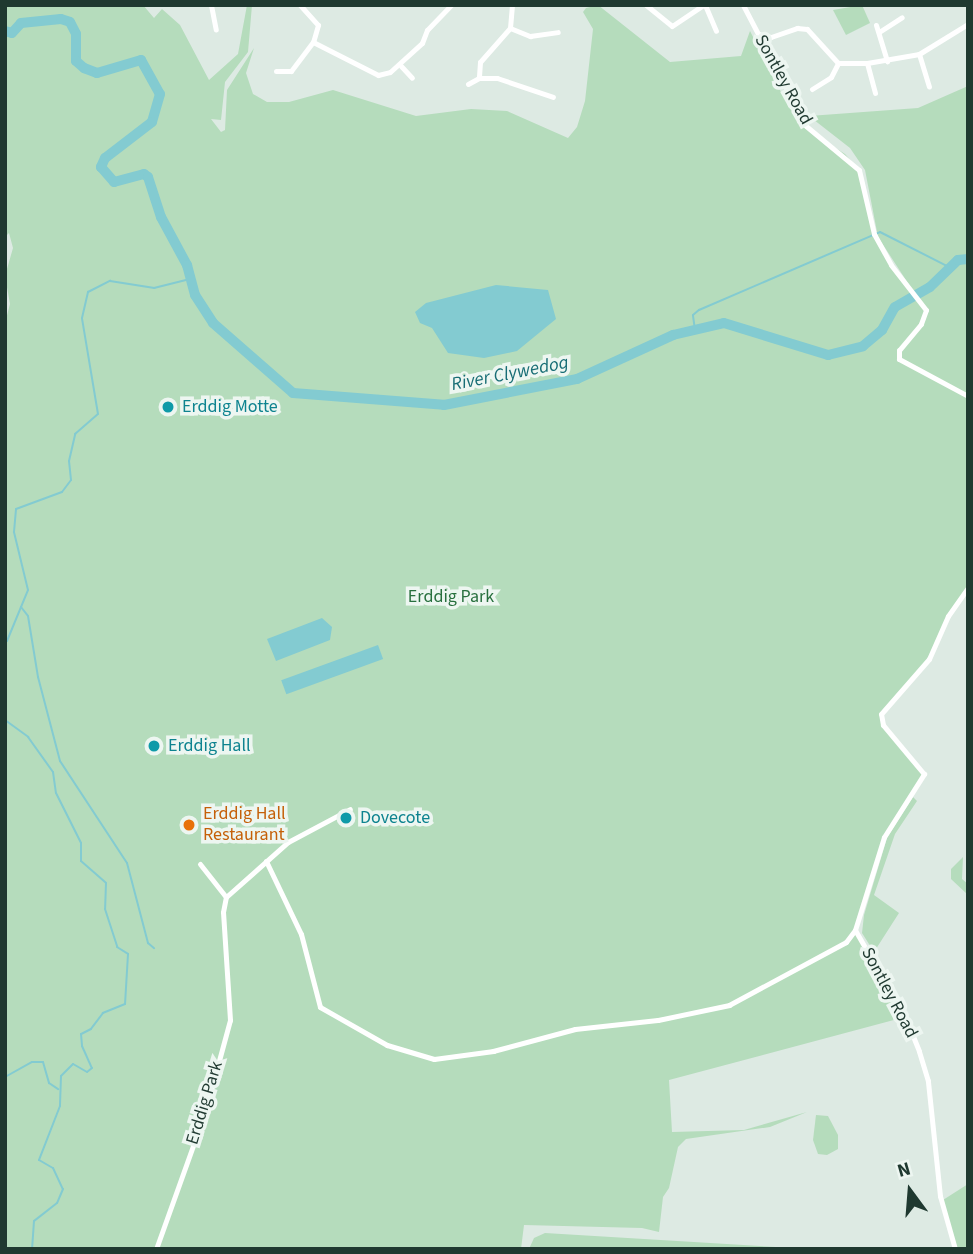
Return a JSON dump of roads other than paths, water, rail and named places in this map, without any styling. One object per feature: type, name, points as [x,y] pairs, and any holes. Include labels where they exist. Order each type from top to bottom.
[{"type":"street","points":[[211,5],[216,30]]},
{"type":"street","points":[[276,71],[291,71],[313,41],[318,25],[300,5]]},
{"type":"street","points":[[313,41],[378,75],[401,66],[451,5]]},
{"type":"street","points":[[479,78],[480,62],[510,28],[512,5]]},
{"type":"street","points":[[646,5],[672,26],[704,5],[716,31]]},
{"type":"street","name":"Sontley Road","points":[[743,5],[806,126],[859,170],[875,235],[926,310],[921,324],[899,349],[899,359],[968,396]]},
{"type":"street","points":[[887,61],[877,29],[902,18]]},
{"type":"street","points":[[838,64],[887,61],[919,54],[968,24]]},
{"type":"street","points":[[510,28],[530,36],[558,32]]},
{"type":"street","points":[[758,34],[771,37],[797,28],[807,29],[838,64]]},
{"type":"street","points":[[919,54],[929,86]]},
{"type":"street","points":[[867,63],[875,93]]},
{"type":"street","points":[[812,89],[831,77],[838,64]]},
{"type":"street","points":[[401,66],[412,78]]},
{"type":"street","points":[[468,83],[479,78],[497,79],[552,97]]},
{"type":"street","name":"Sontley Road","points":[[955,1249],[940,1196],[922,1061],[905,1017],[855,930],[884,837],[924,774],[883,725],[881,714],[929,659],[948,616],[968,587]]},
{"type":"street","points":[[200,864],[226,897],[288,842],[350,808]]},
{"type":"street","points":[[266,861],[301,934],[320,1007],[387,1045],[434,1059],[493,1051],[575,1029],[659,1020],[729,1005],[846,942],[855,930]]},
{"type":"street","name":"Erddig Park","points":[[156,1249],[205,1112],[230,1020],[223,912],[226,897]]},
{"type":"water","points":[[496,285],[548,290],[556,319],[517,351],[484,358],[448,353],[432,328],[420,323],[415,312],[426,303]]},
{"type":"water","points":[[322,618],[332,627],[330,640],[276,661],[267,639]]},
{"type":"water","points":[[378,645],[383,659],[286,694],[281,680]]},
{"type":"waterway","name":"River Clywedog","points":[[5,31],[12,33],[21,23],[61,19],[70,22],[76,34],[76,61],[84,68],[97,73],[141,60],[160,94],[152,122],[105,158],[101,167],[114,182],[144,174],[148,177],[161,217],[187,265],[195,295],[213,323],[293,393],[444,405],[577,379],[673,335],[724,323],[828,355],[863,346],[882,330],[895,307],[930,287],[958,260],[968,259]]},
{"type":"waterway","points":[[695,330],[693,315],[699,310],[880,232],[949,267]]},
{"type":"waterway","points":[[7,641],[28,590],[14,532],[16,509],[62,492],[71,480],[69,461],[75,434],[98,414],[82,318],[88,292],[110,281],[154,288],[190,279]]},
{"type":"waterway","points":[[21,607],[28,616],[38,677],[60,761],[127,863],[148,943],[154,948]]},
{"type":"waterway","points":[[5,720],[28,737],[53,772],[56,793],[81,843],[81,861],[106,883],[105,909],[117,947],[128,954],[125,1004],[103,1013],[91,1029],[81,1034],[82,1046],[92,1068],[87,1072],[73,1064],[61,1076],[60,1106],[39,1160],[53,1168],[63,1189],[57,1203],[34,1221],[32,1249]]},
{"type":"waterway","points":[[5,1077],[32,1062],[43,1062],[49,1083],[58,1089]]},
{"type":"place","name":"Erddig Motte","points":[[168,407]]},
{"type":"place","name":"Erddig Hall","points":[[154,746]]},
{"type":"place","name":"Dovecote","points":[[346,818]]},
{"type":"place","name":"Erddig Hall Restaurant","points":[[189,825]]}]
